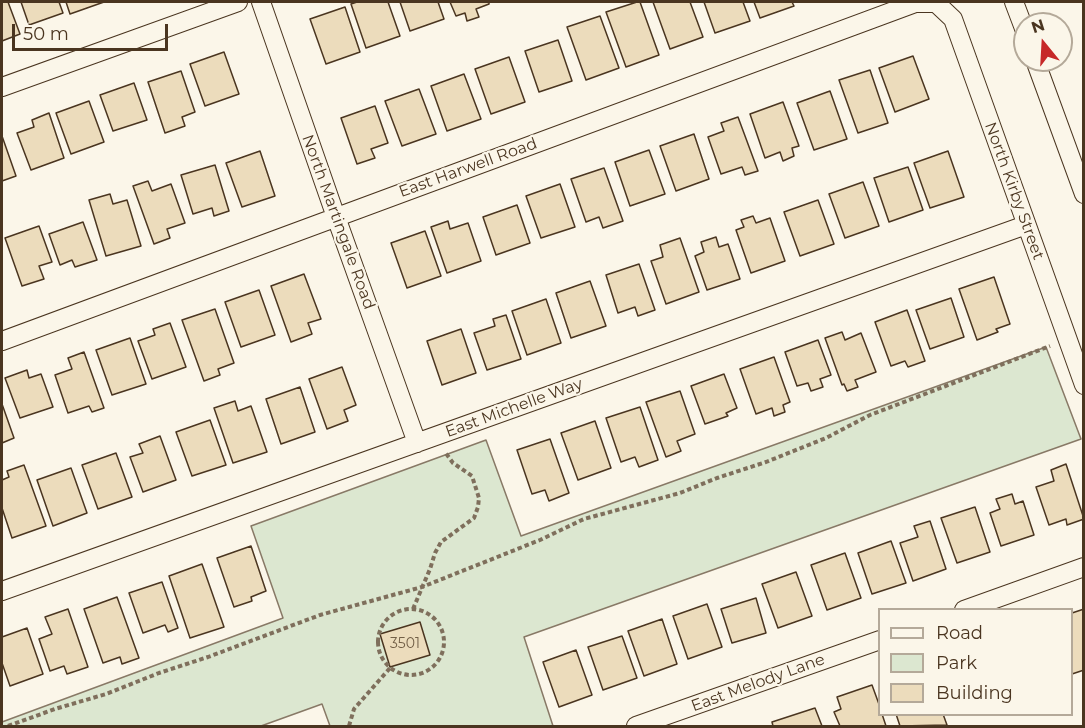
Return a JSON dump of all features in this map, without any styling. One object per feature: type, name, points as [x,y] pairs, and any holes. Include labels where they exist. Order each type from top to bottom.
[{"type":"street","points":[[2,87],[238,2]]},
{"type":"street","name":"North Martingale Road","points":[[261,2],[417,442]]},
{"type":"street","name":"East Harwell Road","points":[[2,341],[915,3],[936,3]]},
{"type":"street","name":"North Kirby Street","points":[[936,3],[952,18],[1083,385]]},
{"type":"street","points":[[1039,72],[1083,194]]},
{"type":"street","name":"East Michelle Way","points":[[2,591],[1026,225]]},
{"type":"street","points":[[967,608],[1083,567]]},
{"type":"street","name":"East Melody Lane","points":[[636,726],[878,640]]},
{"type":"path","points":[[8,726],[56,708],[106,694],[320,615],[422,587],[540,540],[584,519],[680,493],[766,462],[826,438],[870,415],[1067,339]]},
{"type":"path","points":[[413,609],[441,542],[474,518],[479,498],[472,476],[453,464],[437,435]]},
{"type":"path","points":[[413,609],[423,611],[439,624],[444,644],[442,655],[429,670],[409,675],[390,668],[379,651],[378,640],[385,621],[393,614],[413,609]]},
{"type":"path","points":[[349,726],[354,710],[390,668]]},
{"type":"green space","points":[[1046,347],[1081,439],[524,637],[553,726],[330,726],[322,704],[261,726],[2,726],[2,722],[283,618],[251,526],[486,440],[521,536]]},
{"type":"building","points":[[2,2],[8,2],[20,34],[2,41]]},
{"type":"building","points":[[21,2],[59,2],[63,13],[29,25]]},
{"type":"building","points":[[66,2],[104,2],[70,14]]},
{"type":"building","points":[[388,2],[400,36],[366,48],[351,4]]},
{"type":"building","points":[[400,2],[438,2],[444,19],[410,31]]},
{"type":"building","points":[[450,2],[489,2],[489,4],[476,9],[479,17],[467,21],[465,13],[456,16]]},
{"type":"building","points":[[640,2],[659,55],[626,67],[606,12]]},
{"type":"building","points":[[653,2],[690,2],[703,37],[670,49]]},
{"type":"building","points":[[704,2],[743,2],[750,21],[715,33]]},
{"type":"building","points":[[754,2],[792,2],[794,6],[760,18]]},
{"type":"building","points":[[345,7],[360,52],[326,64],[310,19]]},
{"type":"building","points":[[600,16],[619,68],[586,80],[567,27]]},
{"type":"building","points":[[558,40],[572,81],[539,92],[525,51]]},
{"type":"building","points":[[224,52],[239,94],[205,106],[190,64]]},
{"type":"building","points":[[913,56],[929,99],[895,112],[879,68]]},
{"type":"building","points":[[509,57],[525,102],[491,114],[475,69]]},
{"type":"building","points":[[870,70],[888,123],[858,133],[839,80]]},
{"type":"building","points":[[181,71],[195,112],[182,117],[185,126],[165,133],[148,82]]},
{"type":"building","points":[[464,74],[481,119],[447,131],[431,86]]},
{"type":"building","points":[[134,83],[147,120],[113,131],[100,95]]},
{"type":"building","points":[[419,89],[436,134],[402,146],[385,101]]},
{"type":"building","points":[[830,91],[847,139],[814,150],[797,103]]},
{"type":"building","points":[[89,101],[104,142],[71,154],[56,113]]},
{"type":"building","points":[[783,102],[799,146],[792,148],[794,156],[783,161],[780,152],[765,158],[750,114]]},
{"type":"building","points":[[375,106],[388,143],[371,149],[375,158],[357,164],[341,118]]},
{"type":"building","points":[[49,113],[64,158],[31,170],[17,133],[34,127],[32,120]]},
{"type":"building","points":[[738,117],[758,171],[745,175],[742,167],[721,174],[708,137],[724,131],[721,123]]},
{"type":"building","points":[[694,134],[709,179],[676,191],[660,146]]},
{"type":"building","points":[[2,136],[16,176],[2,181]]},
{"type":"building","points":[[649,150],[665,194],[630,206],[615,162]]},
{"type":"building","points":[[260,151],[275,196],[242,207],[226,163]]},
{"type":"building","points":[[948,151],[964,197],[930,208],[914,163]]},
{"type":"building","points":[[215,165],[229,211],[214,216],[212,208],[193,214],[181,175]]},
{"type":"building","points":[[908,167],[923,210],[889,222],[874,178]]},
{"type":"building","points":[[604,168],[623,221],[603,228],[599,217],[586,222],[571,179]]},
{"type":"building","points":[[148,181],[152,191],[171,184],[185,223],[167,229],[170,238],[154,244],[133,186]]},
{"type":"building","points":[[863,182],[879,226],[845,238],[829,194]]},
{"type":"building","points":[[560,184],[575,227],[541,238],[526,196]]},
{"type":"building","points":[[110,194],[113,204],[127,200],[141,246],[106,256],[89,200]]},
{"type":"building","points":[[818,200],[834,244],[800,256],[784,212]]},
{"type":"building","points":[[517,205],[530,243],[496,255],[483,217]]},
{"type":"building","points":[[753,216],[756,223],[770,218],[785,261],[751,273],[736,230],[744,227],[741,220]]},
{"type":"building","points":[[448,221],[450,229],[468,223],[481,261],[447,273],[431,227]]},
{"type":"building","points":[[83,222],[97,260],[75,267],[72,260],[60,265],[49,234]]},
{"type":"building","points":[[39,226],[52,262],[39,266],[44,279],[22,286],[5,238]]},
{"type":"building","points":[[425,231],[441,276],[407,288],[391,243]]},
{"type":"building","points":[[716,237],[719,247],[728,244],[740,279],[707,290],[695,256],[704,252],[701,242]]},
{"type":"building","points":[[680,238],[699,292],[666,304],[651,261],[663,257],[660,245]]},
{"type":"building","points":[[639,264],[655,310],[638,316],[635,307],[618,313],[606,275]]},
{"type":"building","points":[[304,274],[321,319],[308,323],[312,334],[291,342],[271,286]]},
{"type":"building","points":[[994,277],[1010,324],[996,329],[998,332],[977,340],[959,289]]},
{"type":"building","points":[[590,281],[606,326],[571,338],[556,293]]},
{"type":"building","points":[[259,290],[275,335],[241,347],[225,302]]},
{"type":"building","points":[[951,298],[964,337],[930,349],[916,310]]},
{"type":"building","points":[[546,299],[561,343],[527,355],[512,311]]},
{"type":"building","points":[[215,309],[234,363],[218,369],[220,375],[204,381],[182,320]]},
{"type":"building","points":[[907,310],[925,361],[908,367],[905,361],[891,366],[875,322]]},
{"type":"building","points":[[506,315],[521,359],[487,370],[474,333],[495,326],[493,319]]},
{"type":"building","points":[[170,323],[186,367],[152,379],[138,341],[155,335],[153,329]]},
{"type":"building","points":[[461,329],[476,373],[442,385],[427,341]]},
{"type":"building","points":[[842,332],[845,340],[861,333],[876,372],[855,380],[858,387],[847,391],[844,384],[842,385],[825,338]]},
{"type":"building","points":[[130,338],[146,384],[112,395],[96,350]]},
{"type":"building","points":[[818,340],[831,375],[820,379],[823,387],[811,391],[808,383],[797,386],[785,352]]},
{"type":"building","points":[[84,352],[104,408],[92,412],[89,406],[68,413],[55,375],[72,369],[68,358]]},
{"type":"building","points":[[774,357],[790,402],[783,405],[785,412],[774,416],[772,408],[756,414],[740,369]]},
{"type":"building","points":[[342,367],[356,405],[344,410],[348,421],[327,429],[309,379]]},
{"type":"building","points":[[27,370],[29,378],[41,374],[53,407],[20,418],[5,378]]},
{"type":"building","points":[[724,374],[737,408],[726,413],[728,416],[705,424],[691,386]]},
{"type":"building","points":[[300,387],[315,432],[281,444],[266,399]]},
{"type":"building","points":[[680,391],[695,434],[677,441],[681,451],[666,457],[646,402]]},
{"type":"building","points":[[235,401],[238,411],[251,406],[267,452],[233,463],[214,408]]},
{"type":"building","points":[[2,404],[14,438],[2,443]]},
{"type":"building","points":[[640,407],[658,460],[639,467],[635,457],[621,462],[606,418]]},
{"type":"building","points":[[210,420],[226,465],[192,476],[176,432]]},
{"type":"building","points":[[595,421],[611,468],[578,480],[561,433]]},
{"type":"building","points":[[160,436],[176,480],[143,492],[130,457],[143,453],[139,444]]},
{"type":"building","points":[[550,439],[569,493],[549,501],[545,490],[532,494],[517,450]]},
{"type":"building","points":[[116,453],[132,497],[98,509],[82,465]]},
{"type":"building","points":[[1066,464],[1084,519],[1067,525],[1066,519],[1049,525],[1036,487],[1054,481],[1051,470]]},
{"type":"building","points":[[24,465],[46,526],[12,538],[2,508],[2,480],[9,477],[7,471]]},
{"type":"building","points":[[71,468],[87,513],[53,526],[37,480]]},
{"type":"building","points":[[1012,494],[1015,504],[1023,501],[1034,535],[1001,546],[990,513],[1000,509],[996,499]]},
{"type":"building","points":[[975,507],[990,552],[957,563],[941,518]]},
{"type":"building","points":[[930,521],[946,569],[913,581],[900,543],[918,537],[914,526]]},
{"type":"building","points":[[891,541],[906,583],[872,594],[858,553]]},
{"type":"building","points":[[251,546],[266,591],[251,597],[252,601],[234,607],[217,558]]},
{"type":"building","points":[[845,553],[861,598],[827,610],[811,565]]},
{"type":"building","points":[[202,564],[224,627],[190,638],[169,576]]},
{"type":"building","points":[[796,572],[812,616],[778,628],[762,584]]},
{"type":"building","points":[[162,582],[178,628],[168,632],[165,625],[143,633],[129,593]]},
{"type":"building","points":[[117,597],[139,658],[122,664],[120,657],[103,663],[84,609]]},
{"type":"building","points":[[756,598],[766,633],[732,643],[721,609]]},
{"type":"building","points":[[707,604],[722,647],[688,659],[673,616]]},
{"type":"building","points":[[68,609],[88,667],[67,674],[64,666],[50,671],[39,639],[52,634],[45,617]]},
{"type":"building","points":[[1084,609],[1084,670],[1073,674],[1073,613]]},
{"type":"building","points":[[662,619],[677,664],[644,676],[628,631]]},
{"type":"building","points":[[420,622],[430,655],[390,667],[380,634]]},
{"type":"building","points":[[27,628],[43,674],[10,686],[2,663],[2,637]]},
{"type":"building","points":[[622,636],[637,678],[603,690],[588,647]]},
{"type":"building","points":[[576,650],[592,695],[559,707],[543,662]]},
{"type":"building","points":[[872,685],[878,702],[878,716],[883,716],[886,726],[840,726],[834,712],[841,709],[837,697]]},
{"type":"building","points":[[815,708],[822,726],[773,726],[772,722]]},
{"type":"building","points":[[897,716],[944,716],[947,725],[900,726]]}]
